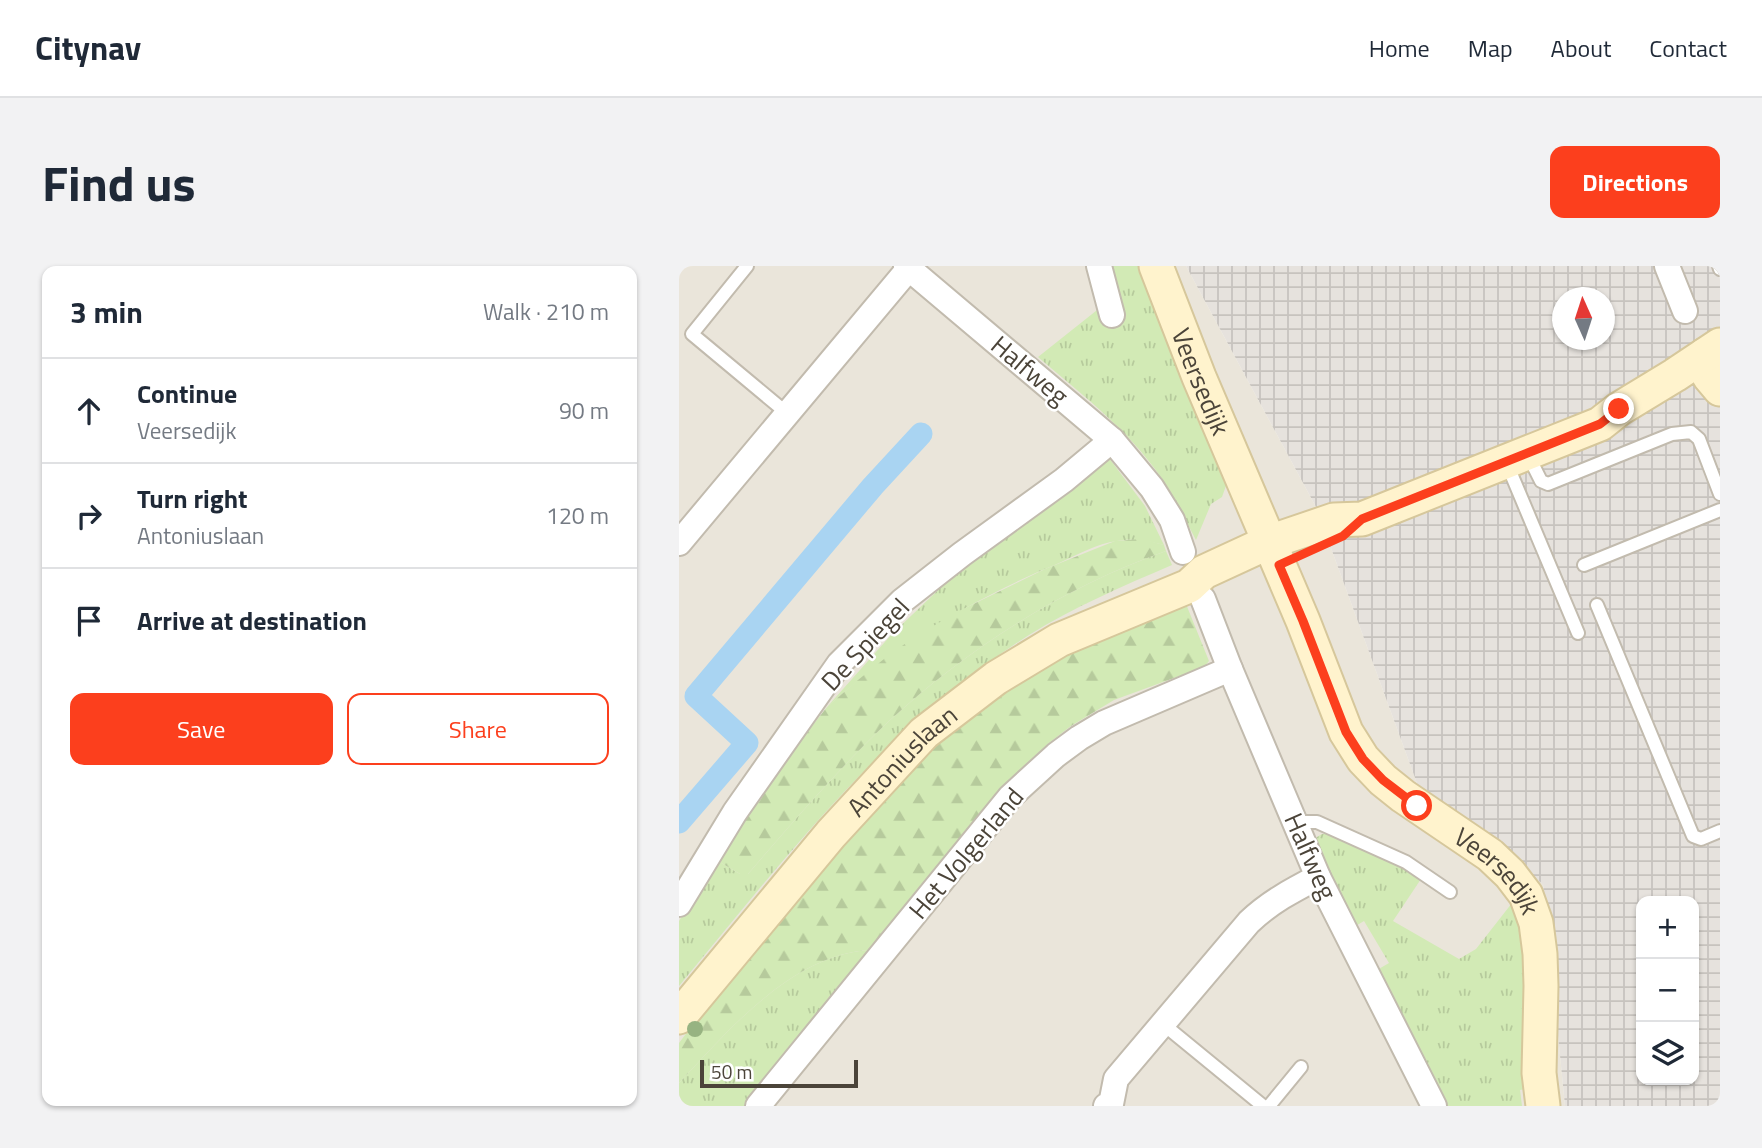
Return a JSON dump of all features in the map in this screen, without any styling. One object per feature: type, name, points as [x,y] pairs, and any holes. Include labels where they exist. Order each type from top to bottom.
[{"type":"main road","name":"Veersedijk","points":[[1156,266],[1346,732],[1363,759],[1383,780],[1490,855],[1510,874],[1526,895],[1536,923],[1540,954],[1539,1073],[1543,1106]]},
{"type":"main road","name":"Antoniuslaan","points":[[679,1017],[831,834],[924,733],[996,678],[1059,640],[1196,593],[1205,572],[1343,536],[1362,519],[1600,424],[1619,409],[1675,376],[1716,366]]},
{"type":"street","points":[[1099,266],[1112,315]]},
{"type":"street","points":[[1667,266],[1685,311]]},
{"type":"street","points":[[679,542],[909,267]]},
{"type":"street","name":"Halfweg","points":[[909,267],[1112,440],[1152,488],[1172,520],[1183,552]]},
{"type":"street","name":"De Spiegel","points":[[679,904],[735,812],[839,664],[902,601],[1064,480],[1112,440]]},
{"type":"street","name":"Halfweg","points":[[1196,593],[1318,877],[1434,1106]]},
{"type":"street","name":"Het Volgerland","points":[[758,1106],[1010,797],[1033,775],[1079,738],[1104,723],[1230,669]]},
{"type":"street","points":[[1110,1105],[1117,1079],[1228,946],[1262,910],[1318,877]]},
{"type":"lane","points":[[747,266],[692,334],[788,414]]},
{"type":"lane","points":[[1516,456],[1541,481],[1548,484],[1672,434],[1691,432],[1699,439],[1720,494]]},
{"type":"lane","points":[[1516,456],[1578,633]]},
{"type":"lane","points":[[1584,565],[1720,509]]},
{"type":"lane","points":[[1597,605],[1692,836],[1701,839],[1720,831]]},
{"type":"lane","points":[[1295,822],[1317,822],[1406,862],[1450,892]]},
{"type":"lane","points":[[1163,1024],[1263,1106]]},
{"type":"lane","points":[[1269,1106],[1301,1067]]},
{"type":"shaded area","points":[[679,266],[1186,266],[1316,507],[1422,797],[1543,883],[1565,1106],[679,1106]]},
{"type":"shaded area","points":[[1186,266],[1720,266],[1720,1106],[1565,1106],[1543,884],[1422,797],[1316,507]]},
{"type":"green space","points":[[1108,266],[1146,266],[1227,483],[1222,497],[1211,504],[1196,540],[1168,488],[1140,451],[1091,402],[1038,357],[1116,295]]},
{"type":"green space","points":[[1109,458],[1145,506],[1164,545],[1135,540],[1110,542],[1025,578],[936,625],[881,663],[827,707],[892,634],[955,574]]},
{"type":"green space","points":[[1142,539],[1164,545],[1166,551],[1091,582],[1054,601],[951,669],[869,740],[748,874],[740,874],[718,861],[769,784],[827,707],[884,659],[957,612],[1045,569],[1115,541]]},
{"type":"green space","points":[[1166,551],[1172,565],[1099,597],[1029,635],[928,710],[840,796],[679,986],[679,921],[718,861],[740,874],[748,874],[869,740],[951,669],[1054,601],[1091,582]]},
{"type":"green space","points":[[1186,604],[1209,661],[1204,667],[1114,700],[1049,743],[995,799],[871,950],[842,955],[815,965],[789,980],[741,1019],[679,1083],[679,1043],[795,900],[906,773],[975,711],[1047,663],[1109,634]]},
{"type":"green space","points":[[1322,834],[1331,834],[1393,861],[1421,879],[1393,921],[1459,959],[1476,949],[1512,903],[1526,938],[1532,1088],[1520,1090],[1522,1106],[1447,1106],[1377,970],[1389,963],[1364,921],[1354,927],[1312,840]]},
{"type":"green space","points":[[871,950],[744,1106],[679,1106],[679,1083],[719,1040],[764,998],[815,965],[842,955]]},
{"type":"waterway","points":[[679,822],[747,743],[696,696],[873,486],[921,434]]},
{"type":"route","points":[[1417,806],[1383,780],[1363,759],[1346,732],[1279,565],[1343,536],[1362,519],[1600,424],[1619,409]]}]
